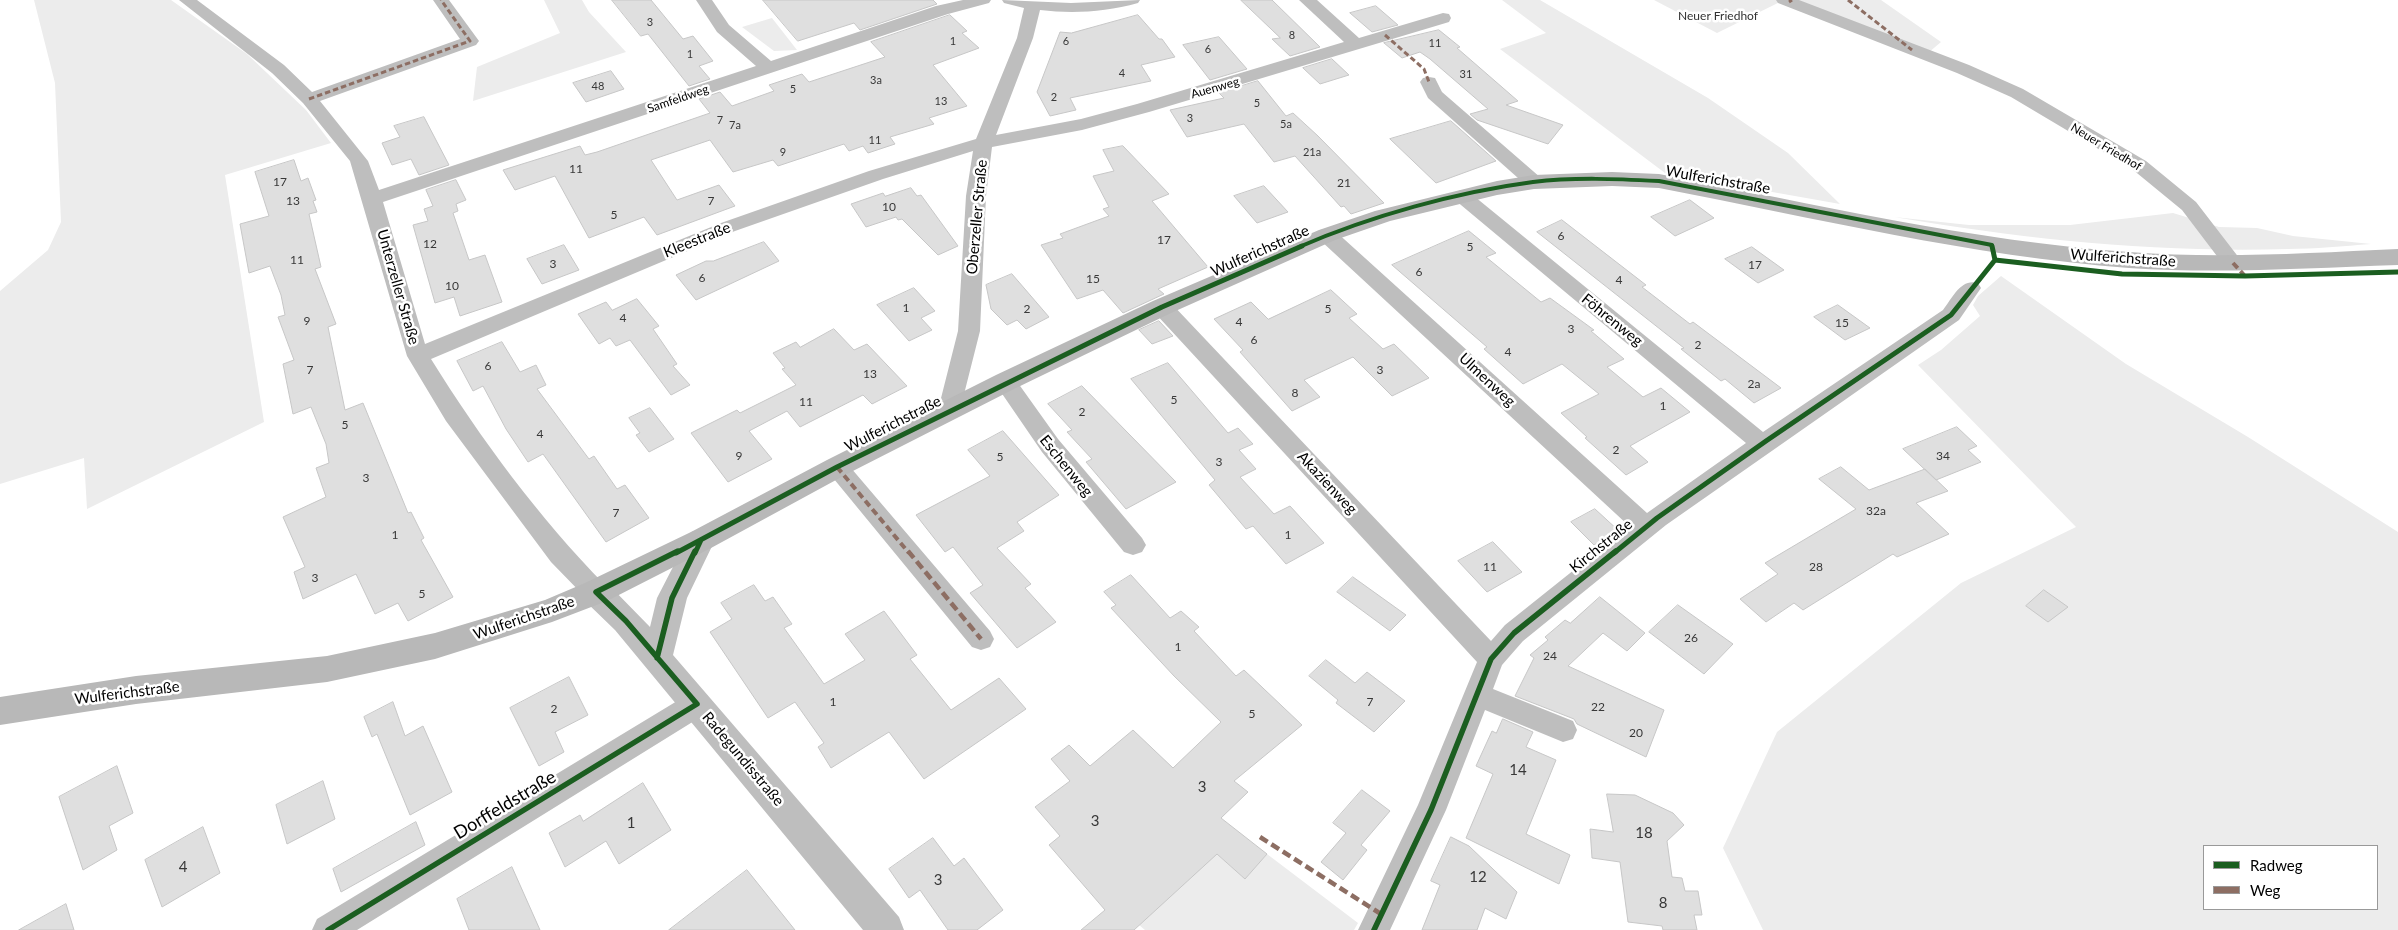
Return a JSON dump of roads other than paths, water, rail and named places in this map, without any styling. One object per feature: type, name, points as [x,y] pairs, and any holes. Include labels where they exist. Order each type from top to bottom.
[{"type":"main road","name":"Wulferichstraße","points":[[0,711],[136,690],[327,669],[435,646],[552,610],[596,592],[701,540],[837,467],[1005,382],[1162,307],[1327,235],[1383,216],[1462,196],[1534,182],[1612,179],[1659,182],[1992,245],[2131,260],[2270,263],[2398,257]]},
{"type":"street","name":"Unterzeller Straße","points":[[187,0],[278,69],[310,99],[359,162],[372,199],[418,356],[459,423],[560,555],[596,592]]},
{"type":"street","points":[[310,99],[470,41],[441,0]]},
{"type":"street","points":[[704,0],[707,9],[720,25],[769,68]]},
{"type":"street","name":"Samfeldweg","points":[[372,199],[942,10],[984,0]]},
{"type":"street","points":[[1010,0],[1034,3],[1045,7],[1100,7],[1132,0]]},
{"type":"street","points":[[1307,0],[1356,44]]},
{"type":"street","name":"Neuer Friedhof","points":[[1784,0],[1963,69],[2025,98],[2138,165],[2190,206],[2233,263]]},
{"type":"street","name":"Oberzeller Straße","points":[[949,410],[969,331],[976,196],[983,144],[1023,45],[1034,3]]},
{"type":"street","name":"Auenweg","points":[[983,144],[1143,108],[1443,18]]},
{"type":"street","points":[[1429,82],[1434,94],[1534,182]]},
{"type":"street","name":"Kleestraße","points":[[418,356],[728,227],[876,175],[964,147],[983,144]]},
{"type":"street","name":"Föhrenweg","points":[[1462,196],[1762,444]]},
{"type":"street","name":"Ulmenweg","points":[[1327,235],[1646,526]]},
{"type":"street","name":"Kirchstraße","points":[[1374,930],[1431,810],[1476,694],[1492,659],[1514,633],[1646,526],[1762,444],[1952,315],[1972,288]]},
{"type":"street","name":"Akazienweg","points":[[1162,307],[1492,659]]},
{"type":"street","name":"Eschenweg","points":[[1005,382],[1063,464],[1133,545]]},
{"type":"street","points":[[837,467],[981,639]]},
{"type":"street","points":[[657,658],[672,598],[701,540]]},
{"type":"street","name":"Radegundisstraße","points":[[596,592],[626,621],[886,930]]},
{"type":"street","points":[[1476,694],[1563,730]]},
{"type":"street","name":"Dorffeldstraße","points":[[328,930],[697,704]]}]
